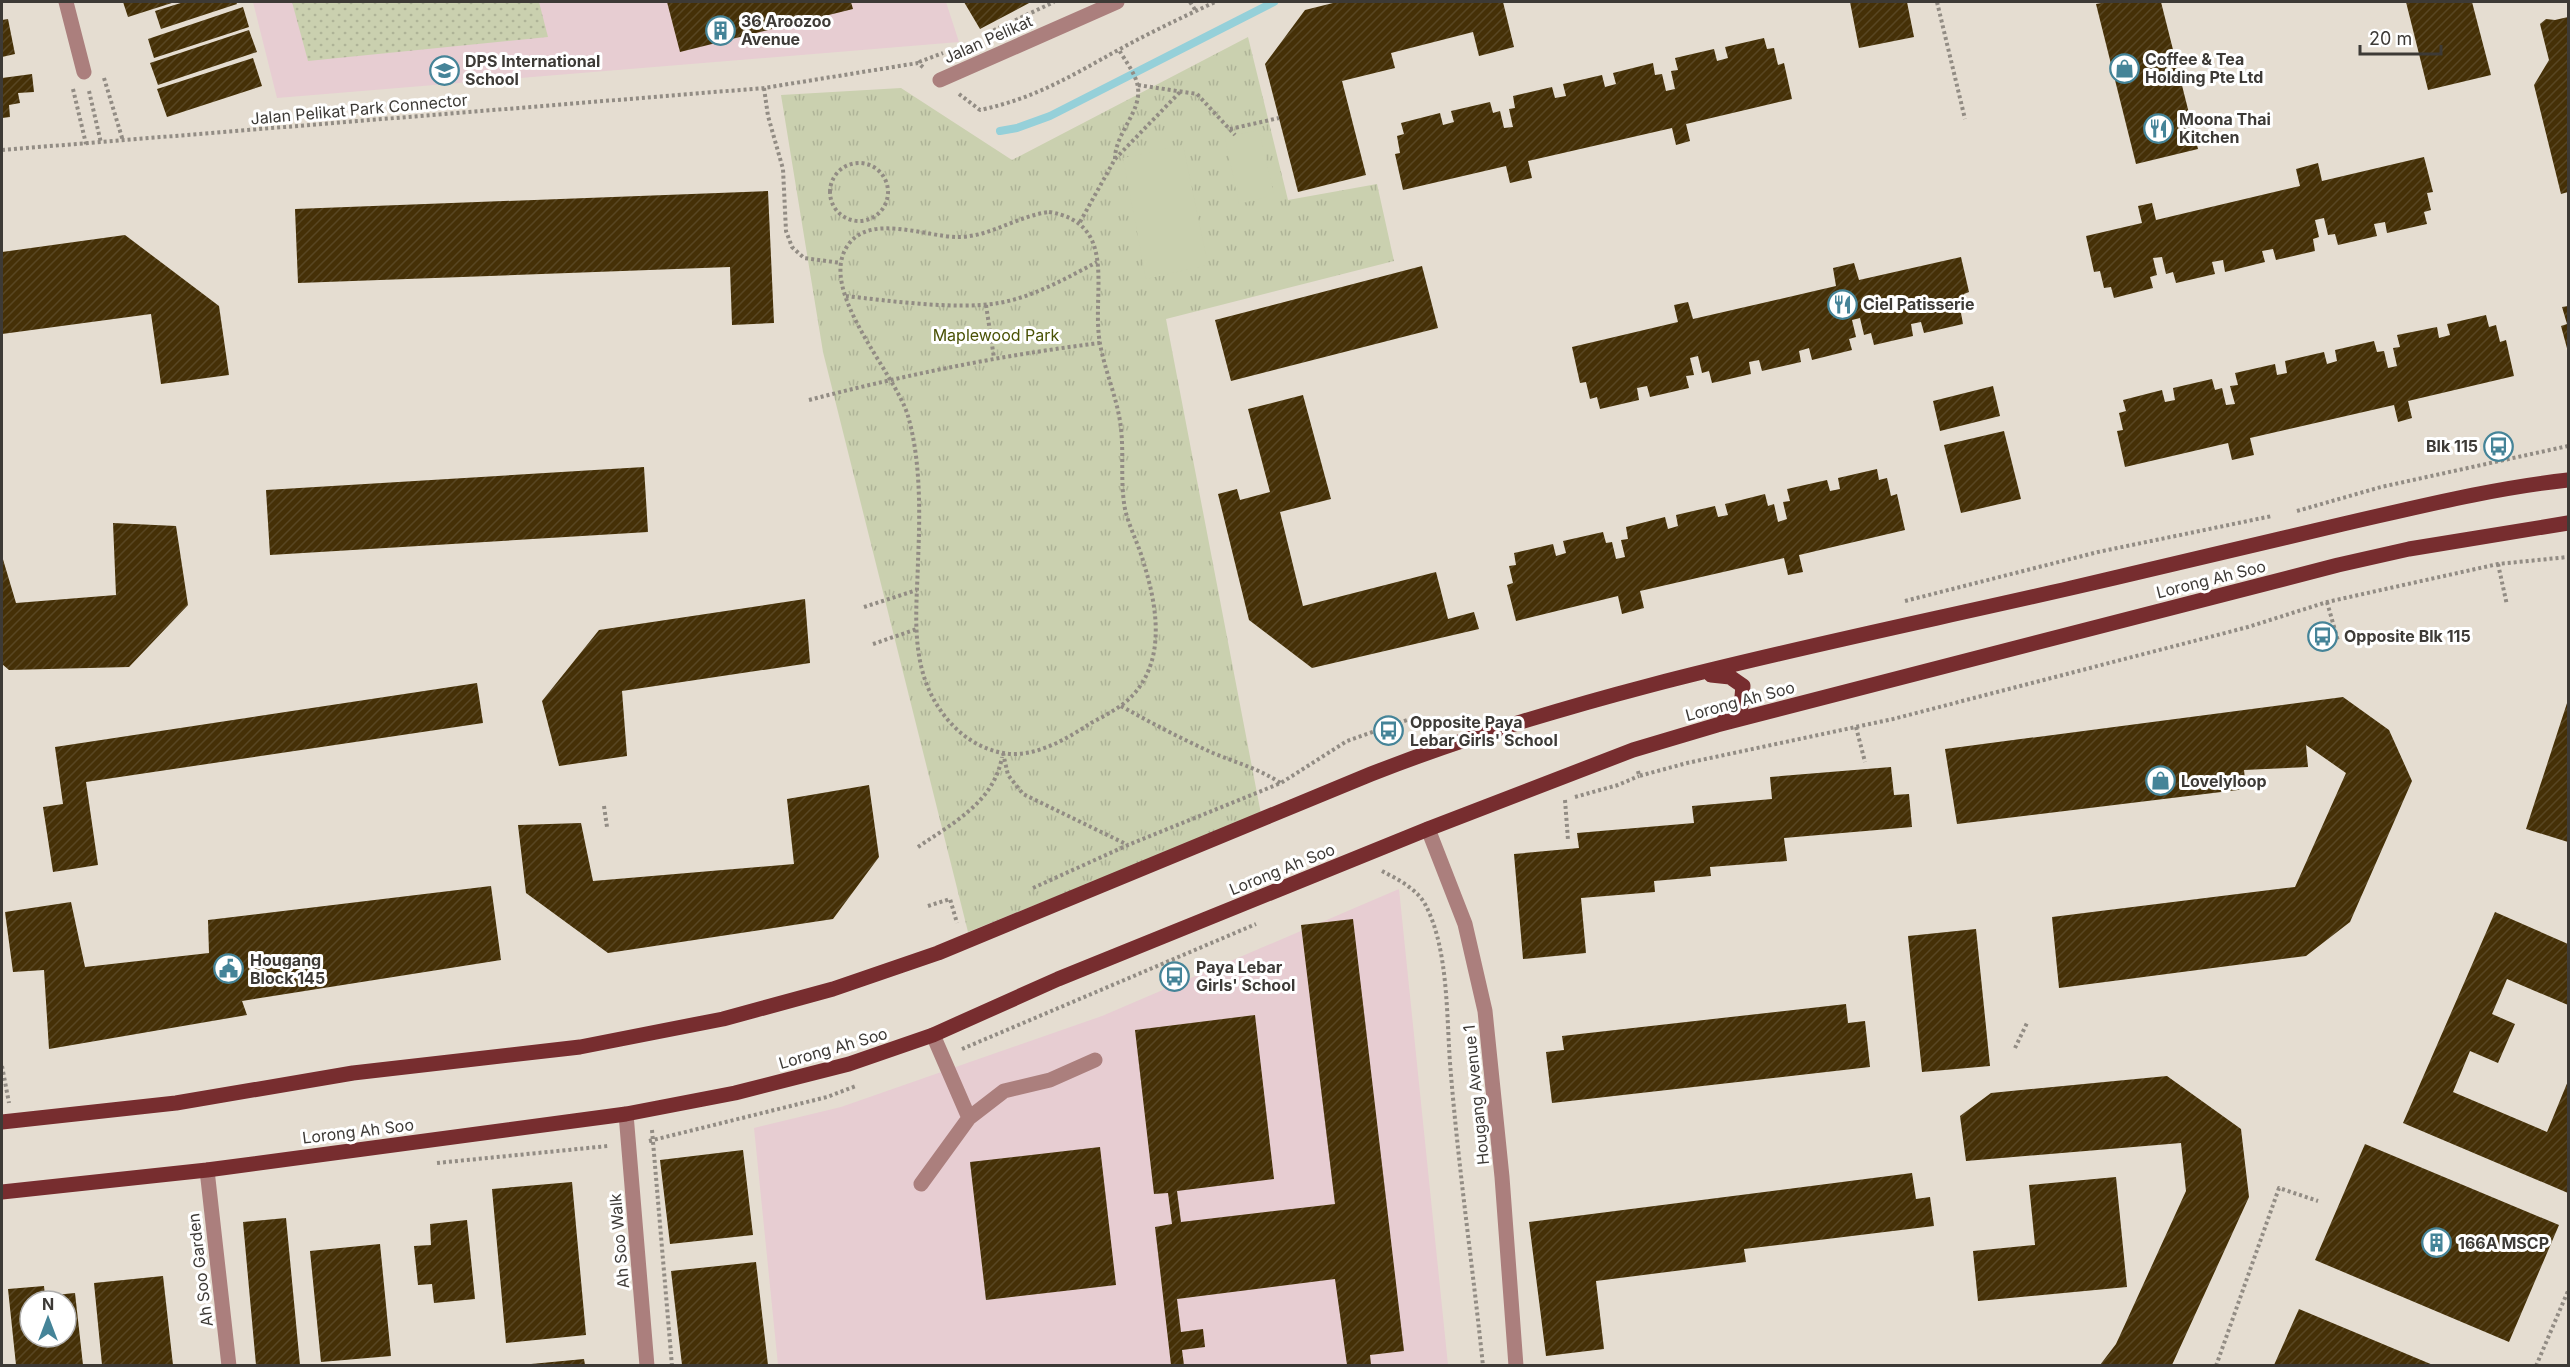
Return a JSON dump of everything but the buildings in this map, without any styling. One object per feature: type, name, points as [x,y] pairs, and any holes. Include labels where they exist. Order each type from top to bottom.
[{"type":"main road","name":"Lorong Ah Soo","points":[[2,1122],[176,1103],[353,1073],[580,1047],[723,1019],[833,989],[938,953],[1413,758],[1552,711],[1700,674],[2407,509],[2535,483],[2568,480]]},
{"type":"main road","name":"Lorong Ah Soo","points":[[2,1192],[207,1170],[626,1114],[735,1094],[849,1064],[933,1035],[1058,979],[1428,829],[1633,750],[1717,725],[2348,563],[2409,549],[2568,523]]},
{"type":"main road","points":[[1700,674],[1730,677],[1743,686],[1741,707],[1717,725]]},
{"type":"street","points":[[66,2],[84,72]]},
{"type":"street","name":"Jalan Pelikat","points":[[940,80],[1117,2]]},
{"type":"street","name":"Hougang Avenue 1","points":[[1428,829],[1465,924],[1485,1011],[1502,1177],[1516,1365]]},
{"type":"street","points":[[933,1035],[969,1118]]},
{"type":"street","points":[[921,1184],[969,1118],[1004,1091],[1050,1080],[1095,1060]]},
{"type":"street","name":"Ah Soo Walk","points":[[626,1114],[647,1365]]},
{"type":"street","name":"Ah Soo Garden","points":[[207,1170],[229,1365]]},
{"type":"path","points":[[981,36],[1054,2]]},
{"type":"path","points":[[1190,2],[1196,11]]},
{"type":"path","points":[[918,63],[980,110],[1008,104],[1069,80],[1119,50],[1215,2]]},
{"type":"path","points":[[1937,2],[1965,119]]},
{"type":"path","name":"Jalan Pelikat Park Connector","points":[[2,150],[764,88],[918,63],[950,50]]},
{"type":"path","points":[[1115,159],[1115,146],[1138,101],[1138,85],[1119,50]]},
{"type":"path","points":[[84,72],[101,143]]},
{"type":"path","points":[[1138,85],[1197,94],[1235,135]]},
{"type":"path","points":[[764,88],[768,116],[783,169],[786,231],[792,247],[804,258],[841,263]]},
{"type":"path","points":[[1080,222],[1115,159],[1180,92]]},
{"type":"path","points":[[1229,129],[1279,118]]},
{"type":"path","points":[[852,164],[872,166],[886,180],[888,199],[883,209],[867,220],[847,218],[839,212],[830,194],[836,175],[852,164]]},
{"type":"path","points":[[1038,214],[1065,215],[1080,222],[1095,248],[1100,343],[1121,426],[1122,487],[1126,512],[1145,566],[1155,615],[1155,656],[1146,677],[1121,706],[1051,745],[1022,754],[1002,753],[965,737],[944,717],[927,685],[920,660],[917,629],[919,556],[914,443],[908,415],[892,378],[864,338],[850,312],[841,263],[845,249],[853,239],[871,229],[962,237],[983,234],[1038,214]]},
{"type":"path","points":[[867,220],[871,229]]},
{"type":"path","points":[[846,296],[886,301],[986,304],[1040,289],[1097,262]]},
{"type":"path","points":[[986,304],[994,358]]},
{"type":"path","points":[[809,400],[892,378],[994,358],[1100,343]]},
{"type":"path","points":[[2289,513],[2381,487],[2568,446]]},
{"type":"path","points":[[1894,604],[2098,552],[2277,515]]},
{"type":"path","points":[[1568,840],[1563,801],[1640,776],[1687,763],[1856,727],[2248,627],[2327,602],[2498,564],[2568,556]]},
{"type":"path","points":[[2498,564],[2507,605]]},
{"type":"path","points":[[864,607],[917,590]]},
{"type":"path","points":[[2327,602],[2338,641]]},
{"type":"path","points":[[873,644],[917,629]]},
{"type":"path","points":[[1121,706],[1216,754],[1260,770],[1281,783],[1299,804]]},
{"type":"path","points":[[1023,893],[1128,845],[1281,783],[1347,741],[1407,720],[1429,726]]},
{"type":"path","points":[[1856,727],[1865,762]]},
{"type":"path","points":[[1002,753],[1008,775],[1023,794],[1128,845],[1164,859]]},
{"type":"path","points":[[918,847],[984,798],[995,782],[1002,753]]},
{"type":"path","points":[[1636,764],[1640,776]]},
{"type":"path","points":[[604,806],[607,827]]},
{"type":"path","points":[[1381,871],[1405,883],[1424,903],[1437,942],[1444,984],[1451,1076],[1484,1365]]},
{"type":"path","points":[[928,906],[950,899],[958,925]]},
{"type":"path","points":[[950,929],[967,921]]},
{"type":"path","points":[[2015,1048],[2027,1023]]},
{"type":"path","points":[[2,1066],[10,1106],[2,1107]]},
{"type":"path","points":[[650,1110],[672,1365]]},
{"type":"path","points":[[2216,1365],[2279,1188],[2318,1201]]},
{"type":"path","points":[[2536,1365],[2568,1291]]},
{"type":"shaded area","name":"DPS International School","points":[[253,2],[946,2],[959,42],[277,98]]},
{"type":"shaded area","points":[[1399,889],[1448,1365],[778,1365],[754,1128],[841,1107],[1102,1016]]},
{"type":"green space","points":[[292,2],[539,2],[548,37],[308,61]]},
{"type":"green space","name":"Maplewood Park","points":[[1248,37],[1288,200],[1377,184],[1394,261],[1166,319],[1261,814],[968,932],[823,352],[781,95],[901,88],[1012,160]]},
{"type":"green space","points":[[1259,130],[1274,195],[1239,204],[1225,137]]},
{"type":"green space","points":[[1183,145],[1208,265],[1146,279],[1123,158]]},
{"type":"waterway","points":[[1000,131],[1017,128],[1050,116],[1274,2]]},
{"type":"place","name":"36 Aroozoo Avenue","points":[[720,30]]},
{"type":"place","name":"Coffee & Tea Holding Pte Ltd","points":[[2124,68]]},
{"type":"place","name":"DPS International School","points":[[444,70]]},
{"type":"place","name":"Moona Thai Kitchen","points":[[2158,128]]},
{"type":"place","name":"Ciel Patisserie","points":[[1842,304]]},
{"type":"place","name":"Blk 115","points":[[2499,446]]},
{"type":"place","name":"Opposite Blk 115","points":[[2323,636]]},
{"type":"place","name":"Opposite Paya Lebar Girls' School","points":[[1389,731]]},
{"type":"place","name":"Lovelyloop","points":[[2160,781]]},
{"type":"place","name":"Hougang Block 145","points":[[229,969]]},
{"type":"place","name":"Paya Lebar Girls' School","points":[[1175,976]]},
{"type":"place","name":"166A MSCP","points":[[2437,1243]]}]
